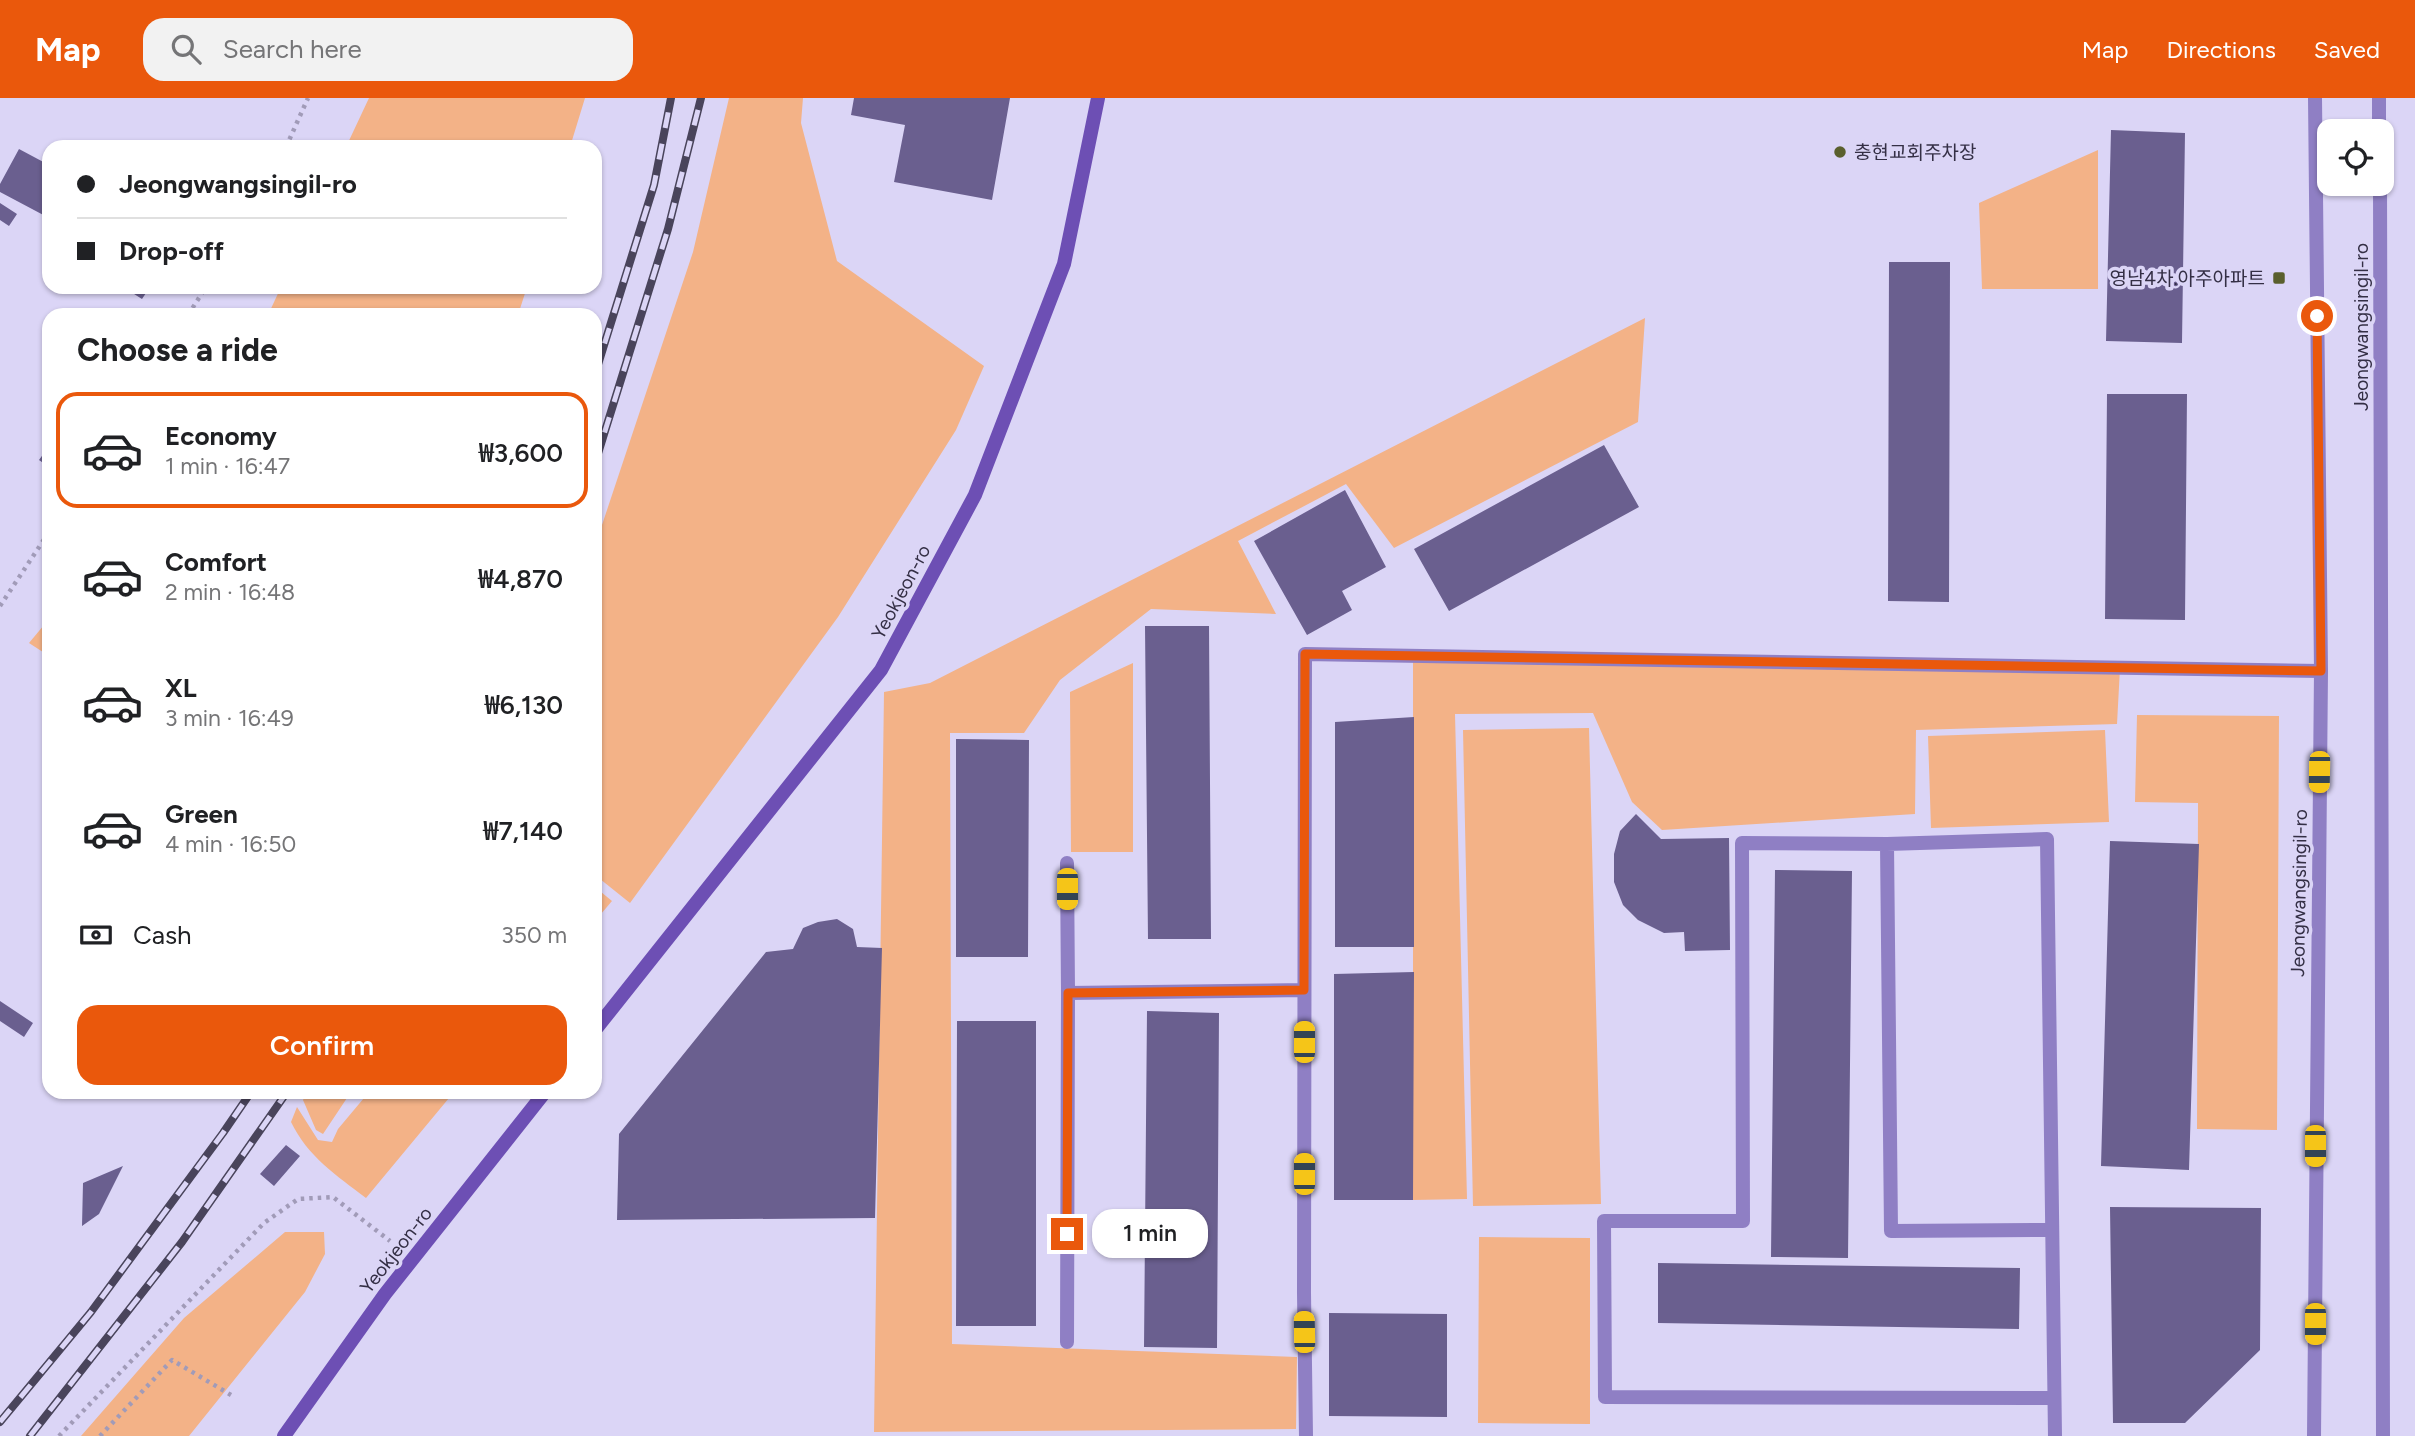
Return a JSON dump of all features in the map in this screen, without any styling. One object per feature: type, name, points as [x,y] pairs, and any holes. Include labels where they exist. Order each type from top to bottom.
[{"type":"main road","name":"Yeokjeon-ro","points":[[602,1021],[881,670],[975,495],[1064,264],[1098,98]]},
{"type":"main road","name":"Yeokjeon-ro","points":[[284,1436],[413,1258],[539,1099]]},
{"type":"street","name":"Jeongwangsingil-ro","points":[[2314,1436],[2321,671],[2315,98]]},
{"type":"street","points":[[2379,98],[2379,119]]},
{"type":"street","name":"Jeongwangsingil-ro","points":[[2380,196],[2384,1436]]},
{"type":"street","points":[[1306,1436],[1305,654],[2321,671]]},
{"type":"street","points":[[2054,1398],[1605,1397],[1604,1221],[1743,1221],[1742,843],[1886,844],[2047,839],[2054,1398],[2054,1436]]},
{"type":"street","points":[[1886,844],[1891,1231],[2052,1230]]},
{"type":"street","points":[[1067,863],[1067,1342]]},
{"type":"street","points":[[1068,993],[1304,990]]},
{"type":"path","points":[[289,140],[308,98]]},
{"type":"path","points":[[0,606],[42,543]]},
{"type":"path","points":[[59,1436],[264,1223],[298,1199],[333,1197],[413,1258]]},
{"type":"path","points":[[100,1436],[172,1360],[231,1395]]},
{"type":"shaded area","points":[[369,98],[585,98],[572,140],[349,140]]},
{"type":"shaded area","points":[[729,98],[803,98],[801,123],[837,261],[984,366],[956,430],[838,617],[630,903],[602,881],[602,525],[693,252]]},
{"type":"shaded area","points":[[2098,150],[2098,289],[1982,289],[1979,203]]},
{"type":"shaded area","points":[[278,294],[525,294],[520,308],[271,308]]},
{"type":"shaded area","points":[[1645,318],[1638,422],[1394,548],[1346,484],[1238,541],[1276,614],[1151,609],[1060,680],[1024,733],[950,733],[952,1344],[1297,1357],[1296,1429],[874,1432],[884,692],[930,683]]},
{"type":"shaded area","points":[[42,627],[42,651],[29,643]]},
{"type":"shaded area","points":[[1413,656],[2120,668],[2117,724],[1916,730],[1915,814],[1662,830],[1632,802],[1593,713],[1455,714],[1467,1199],[1413,1200]]},
{"type":"shaded area","points":[[1133,663],[1133,852],[1071,852],[1070,692]]},
{"type":"shaded area","points":[[2137,715],[2279,716],[2277,1130],[2197,1129],[2198,803],[2135,802]]},
{"type":"shaded area","points":[[1589,728],[1601,1204],[1473,1206],[1463,730]]},
{"type":"shaded area","points":[[2105,730],[2109,822],[1931,828],[1928,736]]},
{"type":"shaded area","points":[[602,893],[612,901],[602,913]]},
{"type":"shaded area","points":[[346,1099],[323,1134],[316,1130],[303,1100]]},
{"type":"shaded area","points":[[363,1099],[448,1099],[366,1198],[314,1155],[291,1122],[297,1107],[318,1140],[332,1142],[338,1129]]},
{"type":"shaded area","points":[[285,1232],[324,1232],[325,1254],[305,1292],[189,1436],[81,1436],[184,1318]]},
{"type":"shaded area","points":[[1479,1237],[1590,1238],[1590,1424],[1478,1423]]},
{"type":"building","points":[[854,98],[1010,98],[992,200],[894,182],[905,125],[851,115]]},
{"type":"building","points":[[2111,130],[2185,133],[2182,343],[2106,341]]},
{"type":"building","points":[[19,149],[42,161],[42,214],[0,192],[0,184]]},
{"type":"building","points":[[0,203],[17,214],[9,226],[0,220]]},
{"type":"building","points":[[1889,262],[1950,262],[1949,602],[1888,601]]},
{"type":"building","points":[[2107,394],[2187,394],[2185,620],[2105,619]]},
{"type":"building","points":[[1604,445],[1639,507],[1449,611],[1414,549]]},
{"type":"building","points":[[1345,490],[1386,567],[1342,591],[1352,610],[1307,635],[1254,541]]},
{"type":"building","points":[[1145,626],[1209,626],[1211,939],[1148,939]]},
{"type":"building","points":[[1414,717],[1414,947],[1335,947],[1335,722]]},
{"type":"building","points":[[956,739],[1029,740],[1028,957],[956,957]]},
{"type":"building","points":[[1636,814],[1661,839],[1729,838],[1730,950],[1685,951],[1684,932],[1664,933],[1638,920],[1623,905],[1614,882],[1614,854],[1620,831]]},
{"type":"building","points":[[2110,841],[2199,844],[2189,1170],[2101,1166]]},
{"type":"building","points":[[1775,870],[1852,871],[1848,1258],[1771,1257]]},
{"type":"building","points":[[837,919],[853,929],[857,947],[882,948],[875,1218],[617,1220],[619,1134],[766,952],[793,949],[803,928]]},
{"type":"building","points":[[1414,972],[1413,1200],[1334,1200],[1334,974]]},
{"type":"building","points":[[0,1001],[33,1023],[24,1037],[0,1021]]},
{"type":"building","points":[[1147,1011],[1219,1013],[1217,1348],[1144,1347]]},
{"type":"building","points":[[957,1021],[1036,1021],[1036,1326],[956,1326]]},
{"type":"building","points":[[286,1145],[300,1156],[274,1186],[260,1174]]},
{"type":"building","points":[[123,1166],[99,1214],[82,1226],[83,1183]]},
{"type":"building","points":[[2110,1207],[2261,1208],[2260,1350],[2185,1423],[2113,1423]]},
{"type":"building","points":[[1658,1263],[2020,1268],[2019,1329],[1658,1323]]},
{"type":"building","points":[[1329,1313],[1447,1314],[1447,1417],[1329,1416]]},
{"type":"railway","points":[[602,352],[654,185],[671,98]]},
{"type":"railway","points":[[602,441],[668,229],[701,98]]},
{"type":"railway","points":[[0,1422],[91,1312],[246,1099]]},
{"type":"railway","points":[[30,1436],[182,1242],[282,1099]]},
{"type":"place","name":"충현교회주차장","points":[[1840,152]]},
{"type":"place","name":"영남4차.아주아파트","points":[[2279,278]]},
{"type":"route","points":[[1067,1234],[1068,993],[1304,990],[1305,654],[2321,671],[2317,316]]}]
